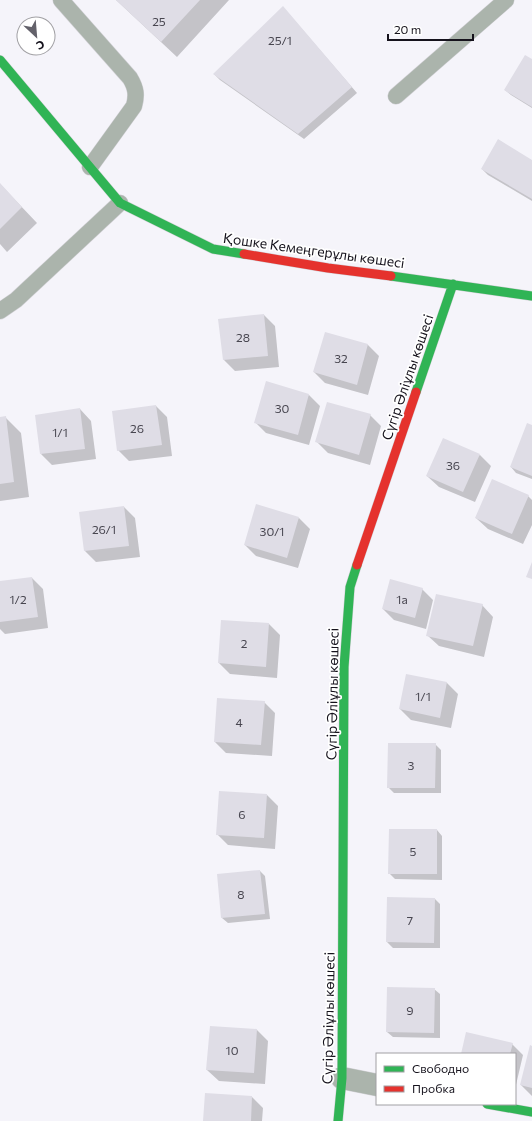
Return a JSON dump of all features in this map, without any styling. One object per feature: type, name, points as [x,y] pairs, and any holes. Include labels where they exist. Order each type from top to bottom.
[{"type":"street","name":"Қошке Кемеңгерұлы көшесі","points":[[0,60],[120,203],[213,249],[328,268],[532,295]]},
{"type":"street","name":"Сүгір Әліұлы көшесі","points":[[338,1121],[342,1078],[344,667],[350,587],[453,284]]},
{"type":"street","points":[[342,1078],[376,1085]]},
{"type":"street","points":[[493,1105],[532,1112]]},
{"type":"lane","points":[[61,0],[130,78],[136,87],[137,97],[134,106],[90,167]]},
{"type":"lane","points":[[396,96],[506,0]]},
{"type":"lane","points":[[0,311],[16,300],[120,203]]},
{"type":"building","points":[[116,0],[200,0],[161,42]]},
{"type":"building","points":[[283,6],[352,87],[298,134],[213,74]]},
{"type":"building","points":[[525,55],[532,59],[532,107],[504,90]]},
{"type":"building","points":[[498,139],[532,160],[532,199],[481,169]]},
{"type":"building","points":[[0,183],[22,207],[0,229]]},
{"type":"building","points":[[264,314],[268,356],[223,360],[218,319]]},
{"type":"building","points":[[325,332],[368,344],[357,385],[313,372]]},
{"type":"building","points":[[266,381],[309,394],[298,435],[254,423]]},
{"type":"building","points":[[327,402],[371,414],[359,455],[315,442]]},
{"type":"building","points":[[156,405],[162,445],[117,451],[112,411]]},
{"type":"building","points":[[80,408],[85,449],[40,454],[35,415]]},
{"type":"building","points":[[6,416],[14,482],[0,484],[0,417]]},
{"type":"building","points":[[527,423],[532,425],[532,476],[510,467]]},
{"type":"building","points":[[443,438],[480,454],[463,492],[426,476]]},
{"type":"building","points":[[492,479],[529,495],[512,534],[475,518]]},
{"type":"building","points":[[256,504],[299,517],[287,558],[244,545]]},
{"type":"building","points":[[124,506],[129,546],[84,551],[79,512]]},
{"type":"building","points":[[532,562],[532,579],[526,577]]},
{"type":"building","points":[[32,577],[38,617],[0,622],[0,581]]},
{"type":"building","points":[[390,579],[423,588],[415,618],[382,609]]},
{"type":"building","points":[[436,594],[483,604],[473,646],[426,636]]},
{"type":"building","points":[[221,620],[269,623],[266,667],[218,663]]},
{"type":"building","points":[[406,674],[447,682],[440,718],[399,709]]},
{"type":"building","points":[[217,698],[265,701],[261,745],[214,742]]},
{"type":"building","points":[[388,743],[436,743],[435,788],[387,788]]},
{"type":"building","points":[[219,791],[267,794],[264,838],[216,835]]},
{"type":"building","points":[[389,829],[437,829],[437,874],[388,874]]},
{"type":"building","points":[[260,870],[265,914],[221,918],[217,874]]},
{"type":"building","points":[[387,897],[435,898],[434,943],[386,942]]},
{"type":"building","points":[[387,987],[435,988],[434,1033],[386,1032]]},
{"type":"building","points":[[210,1026],[257,1029],[254,1073],[206,1070]]},
{"type":"building","points":[[466,1032],[513,1043],[510,1053],[461,1053]]},
{"type":"building","points":[[530,1045],[532,1046],[532,1088],[520,1085]]},
{"type":"building","points":[[205,1093],[252,1096],[251,1121],[203,1121]]},
{"type":"traffic: fast","points":[[0,60],[120,203],[213,249],[244,254]]},
{"type":"traffic: fast","points":[[391,276],[532,296]]},
{"type":"traffic: fast","points":[[416,392],[453,284]]},
{"type":"traffic: fast","points":[[338,1121],[342,1078],[344,667],[350,587],[357,565]]},
{"type":"traffic: fast","points":[[493,1105],[532,1112]]},
{"type":"traffic: jam","points":[[244,254],[328,268],[391,276]]},
{"type":"traffic: jam","points":[[357,565],[416,392]]}]
